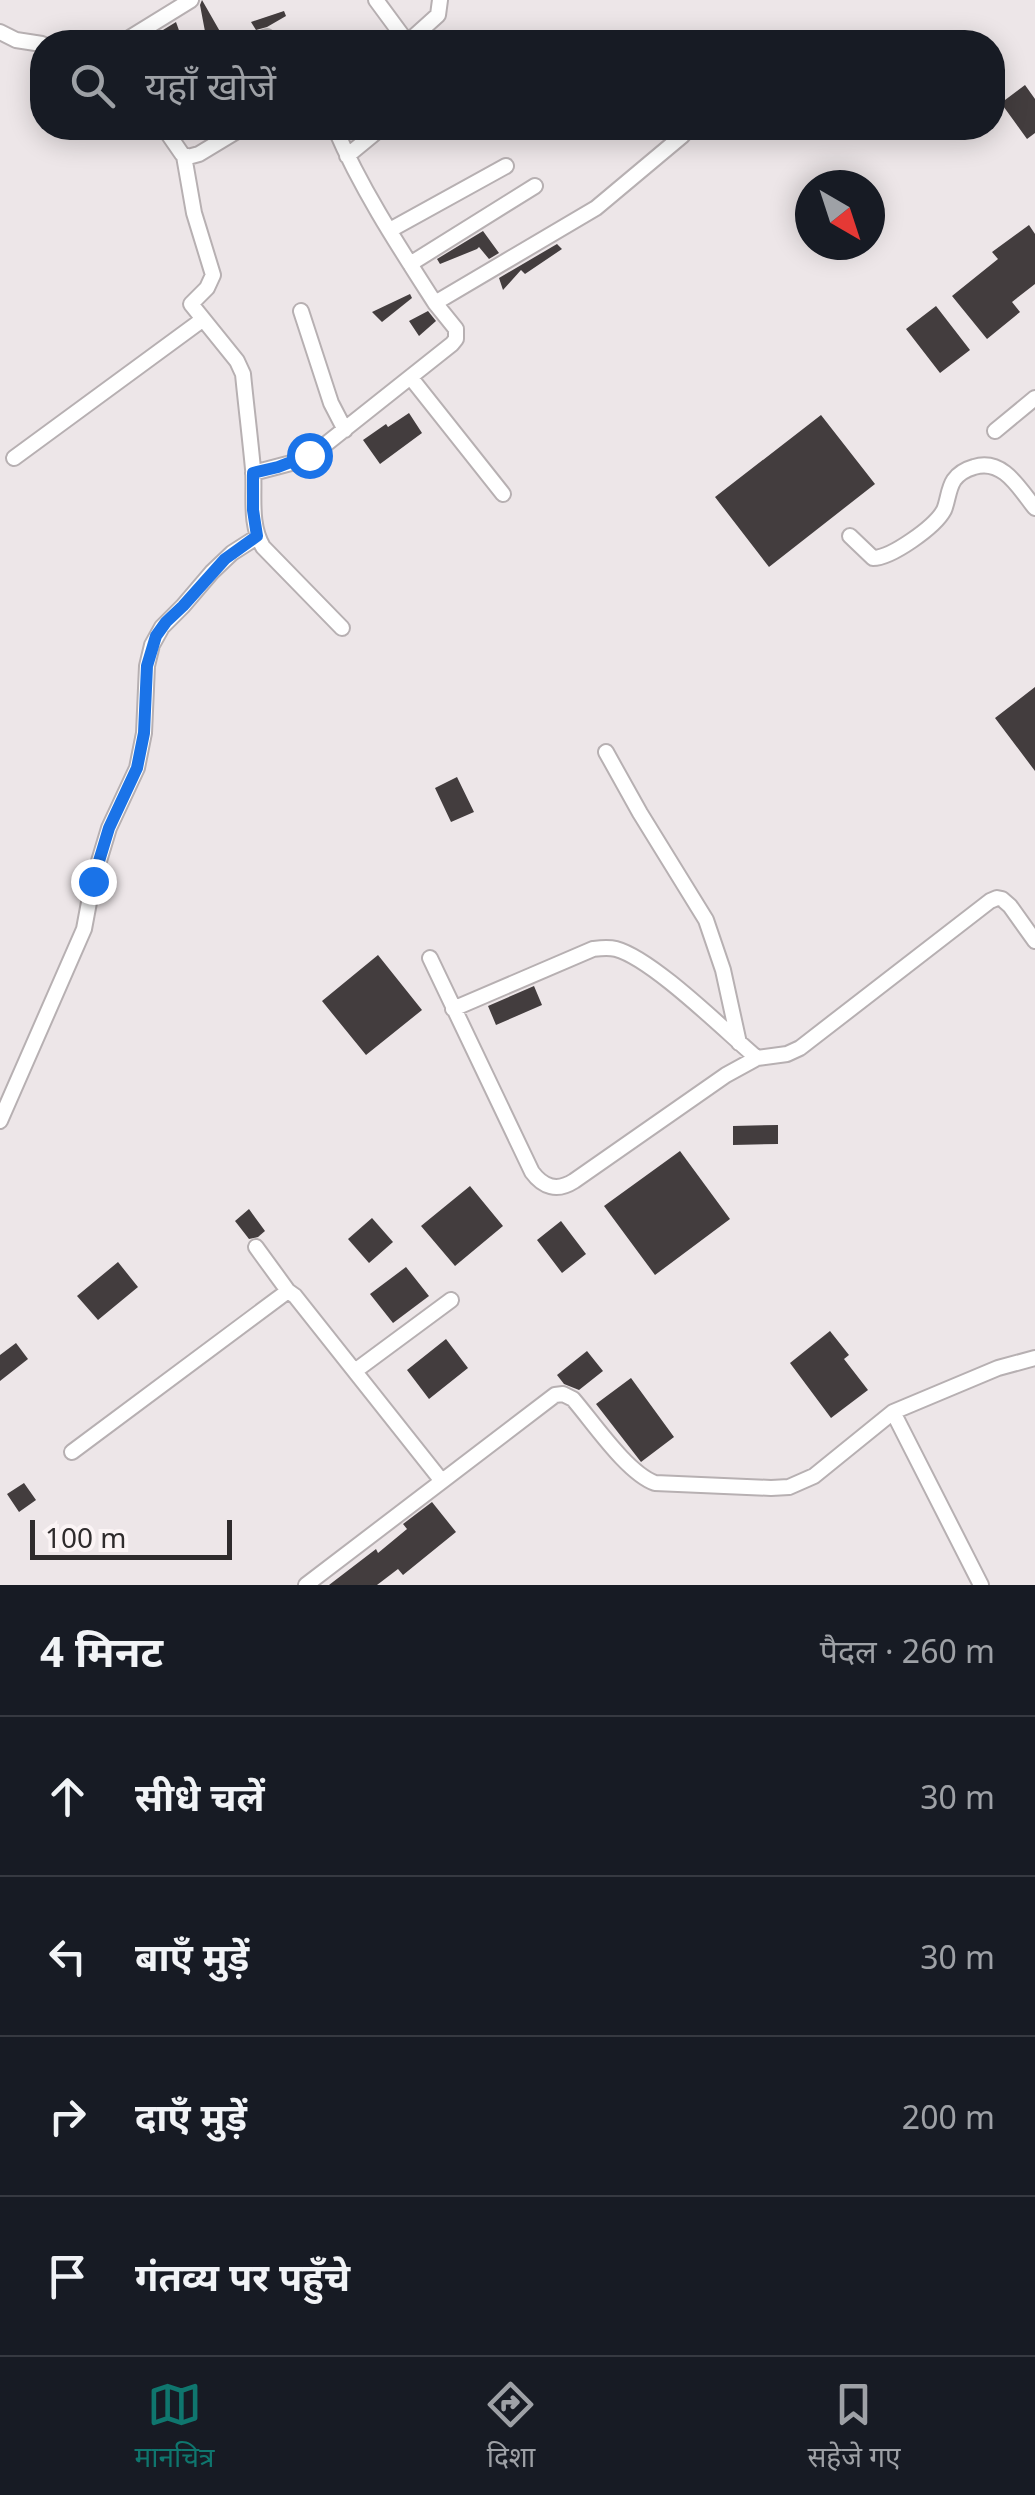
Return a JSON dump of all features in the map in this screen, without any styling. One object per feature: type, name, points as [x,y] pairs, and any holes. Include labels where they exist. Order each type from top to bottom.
[{"type":"street","points":[[142,30],[191,0]]},
{"type":"street","points":[[376,0],[398,30]]},
{"type":"street","points":[[420,30],[438,14],[440,0]]},
{"type":"street","points":[[0,32],[30,42]]},
{"type":"street","points":[[173,140],[184,156],[194,213],[213,268],[210,283],[191,304],[233,356],[242,374],[257,536],[263,547],[342,628]]},
{"type":"street","points":[[184,156],[199,154],[222,140]]},
{"type":"street","points":[[253,473],[294,462],[321,448],[456,339],[456,329],[410,264],[341,140]]},
{"type":"street","points":[[348,156],[367,140]]},
{"type":"street","points":[[435,303],[596,208],[676,140]]},
{"type":"street","points":[[390,230],[506,166]]},
{"type":"street","points":[[410,264],[535,186]]},
{"type":"street","points":[[300,310],[331,403],[345,430]]},
{"type":"street","points":[[14,458],[202,320]]},
{"type":"street","points":[[412,378],[503,494]]},
{"type":"street","points":[[995,431],[1035,398]]},
{"type":"street","points":[[850,536],[872,558],[889,555],[937,519],[957,476],[980,465],[994,466],[1009,475],[1035,508]]},
{"type":"street","points":[[0,1121],[80,939],[109,828],[137,768],[144,733],[147,666],[156,636],[225,559],[257,536]]},
{"type":"street","points":[[606,752],[706,920],[723,970],[739,1043]]},
{"type":"street","points":[[430,958],[532,1172],[550,1187],[566,1186],[726,1075],[757,1058],[800,1048],[993,899],[1006,902],[1035,941]]},
{"type":"street","points":[[453,1009],[592,949],[614,948],[664,978],[757,1058]]},
{"type":"street","points":[[256,1247],[441,1480]]},
{"type":"street","points":[[72,1452],[288,1291]]},
{"type":"street","points":[[354,1371],[451,1300]]},
{"type":"street","points":[[306,1585],[560,1394],[573,1398],[639,1476],[654,1483],[789,1487],[814,1476],[893,1412],[998,1368],[1035,1358]]},
{"type":"street","points":[[893,1412],[981,1585]]},
{"type":"building","points":[[202,0],[219,30],[205,30]]},
{"type":"building","points":[[284,11],[286,16],[267,27],[256,30],[251,22]]},
{"type":"building","points":[[176,22],[179,30],[163,30]]},
{"type":"building","points":[[1025,85],[1035,99],[1035,133],[1027,139],[1005,109],[1005,100]]},
{"type":"building","points":[[1029,225],[1035,234],[1035,284],[1012,302],[1020,312],[987,339],[952,296],[998,259],[992,252]]},
{"type":"building","points":[[483,231],[499,253],[489,259],[479,247],[440,264],[437,259]]},
{"type":"building","points":[[557,244],[562,249],[525,274],[521,270],[503,290],[499,278]]},
{"type":"building","points":[[410,294],[412,298],[382,322],[372,312]]},
{"type":"building","points":[[936,306],[970,350],[940,373],[906,329]]},
{"type":"building","points":[[428,311],[436,321],[419,336],[409,321]]},
{"type":"building","points":[[409,413],[422,433],[380,464],[363,440]]},
{"type":"building","points":[[821,415],[875,484],[769,567],[715,497]]},
{"type":"building","points":[[1035,687],[1035,771],[995,718]]},
{"type":"building","points":[[457,777],[474,812],[451,822],[435,788]]},
{"type":"building","points":[[378,955],[422,1010],[366,1055],[322,1001]]},
{"type":"building","points":[[534,986],[542,1005],[496,1025],[488,1006]]},
{"type":"building","points":[[778,1125],[778,1144],[733,1145],[733,1126]]},
{"type":"building","points":[[680,1151],[730,1219],[655,1275],[604,1206]]},
{"type":"building","points":[[470,1186],[503,1226],[455,1266],[421,1226]]},
{"type":"building","points":[[249,1209],[265,1231],[249,1239],[235,1221]]},
{"type":"building","points":[[372,1218],[393,1242],[369,1263],[348,1239]]},
{"type":"building","points":[[561,1221],[586,1254],[562,1273],[537,1240]]},
{"type":"building","points":[[118,1262],[138,1287],[98,1320],[77,1296]]},
{"type":"building","points":[[406,1267],[429,1296],[393,1323],[370,1294]]},
{"type":"building","points":[[830,1331],[849,1355],[844,1359],[868,1390],[831,1418],[790,1363]]},
{"type":"building","points":[[446,1339],[468,1368],[429,1399],[407,1370]]},
{"type":"building","points":[[16,1343],[28,1359],[0,1381],[0,1355]]},
{"type":"building","points":[[587,1351],[603,1371],[579,1390],[564,1384],[557,1375]]},
{"type":"building","points":[[631,1378],[674,1437],[641,1462],[596,1404]]},
{"type":"building","points":[[24,1483],[36,1500],[19,1512],[7,1494]]},
{"type":"building","points":[[432,1502],[456,1532],[403,1575],[398,1569],[377,1585],[329,1585],[376,1549],[378,1553],[407,1529],[403,1524]]},
{"type":"route","points":[[93,881],[109,828],[137,768],[144,733],[147,666],[156,636],[225,559],[257,536],[253,473],[309,455]]}]
